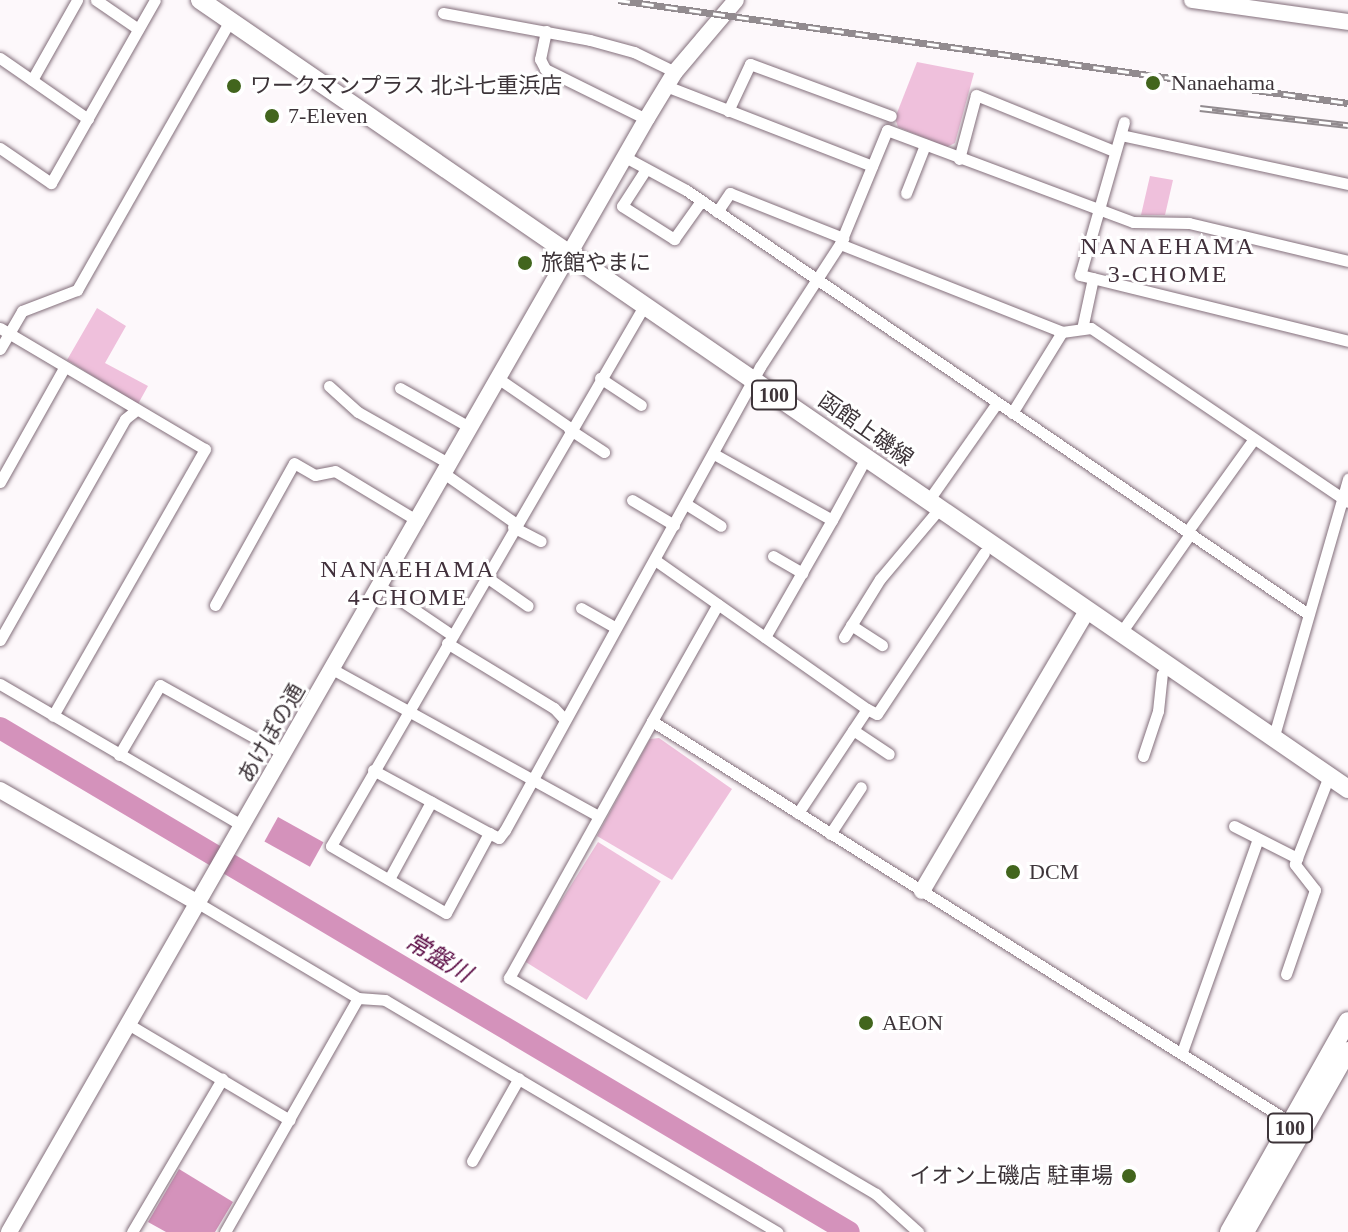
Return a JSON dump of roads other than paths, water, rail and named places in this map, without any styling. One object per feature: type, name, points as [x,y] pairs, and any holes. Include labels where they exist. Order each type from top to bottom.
[{"type":"main road","name":"函館上磯線","points":[[200,0],[1348,789]]},
{"type":"main road","name":"100","points":[[1229,1232],[1293,1124],[1348,1021]]},
{"type":"main road","name":"100","points":[[1245,1232],[1348,1051]]},
{"type":"street","points":[[32,80],[77,0]]},
{"type":"street","points":[[96,0],[138,29]]},
{"type":"street","points":[[0,148],[51,183],[155,0]]},
{"type":"street","name":"あけぼの通","points":[[9,1232],[334,670],[646,119],[670,79],[736,0]]},
{"type":"street","points":[[1194,0],[1348,22]]},
{"type":"street","points":[[443,13],[546,31],[634,52],[670,79],[728,111],[872,166]]},
{"type":"street","points":[[0,349],[4,331],[22,311],[77,290],[230,21]]},
{"type":"street","points":[[546,31],[540,59],[545,69],[646,119]]},
{"type":"street","points":[[0,58],[88,119]]},
{"type":"street","points":[[728,111],[750,64],[891,116]]},
{"type":"street","points":[[959,159],[976,95],[1114,151]]},
{"type":"street","points":[[1124,122],[1080,275],[1348,341]]},
{"type":"street","points":[[373,770],[499,838],[754,381],[842,241],[887,130],[1097,212],[1133,222],[1189,223],[1348,261]]},
{"type":"street","points":[[1121,135],[1348,184]]},
{"type":"street","points":[[906,193],[925,145]]},
{"type":"street","points":[[625,157],[701,201],[1308,614]]},
{"type":"street","points":[[646,169],[622,206],[674,239],[701,201]]},
{"type":"street","points":[[717,212],[730,193],[1062,332],[1091,328],[1346,501]]},
{"type":"street","points":[[1082,329],[1093,278]]},
{"type":"street","points":[[489,833],[446,913],[331,846],[406,709],[450,639],[569,428],[644,306]]},
{"type":"street","points":[[4,331],[205,449],[53,716]]},
{"type":"street","points":[[1012,413],[1062,332]]},
{"type":"street","points":[[0,482],[64,368]]},
{"type":"street","points":[[600,378],[641,405]]},
{"type":"street","points":[[499,379],[604,452]]},
{"type":"street","points":[[329,386],[358,412],[447,469],[514,525],[541,541]]},
{"type":"street","points":[[400,388],[471,428]]},
{"type":"street","points":[[844,637],[997,403]]},
{"type":"street","points":[[0,640],[125,419],[136,410]]},
{"type":"street","points":[[1120,634],[1253,440]]},
{"type":"street","points":[[714,454],[832,520]]},
{"type":"street","points":[[765,637],[866,458]]},
{"type":"street","points":[[215,605],[294,463],[315,475],[335,471],[418,521]]},
{"type":"street","points":[[1273,739],[1308,614],[1346,501],[1348,479]]},
{"type":"street","points":[[632,500],[674,525]]},
{"type":"street","points":[[686,504],[721,526]]},
{"type":"street","points":[[655,560],[877,714],[984,553]]},
{"type":"street","points":[[773,556],[802,573]]},
{"type":"street","points":[[485,576],[528,606]]},
{"type":"street","points":[[381,587],[450,639],[554,708],[565,720]]},
{"type":"street","points":[[718,604],[509,978],[876,1194],[918,1232]]},
{"type":"street","points":[[581,608],[616,628]]},
{"type":"street","points":[[922,891],[1087,611]]},
{"type":"street","points":[[851,625],[882,645]]},
{"type":"street","points":[[334,670],[598,816]]},
{"type":"street","points":[[1143,756],[1158,711],[1162,674]]},
{"type":"street","points":[[0,684],[239,831]]},
{"type":"street","points":[[119,755],[160,685],[284,754]]},
{"type":"street","points":[[798,813],[867,709]]},
{"type":"street","points":[[652,721],[1293,1124]]},
{"type":"street","points":[[853,730],[889,754]]},
{"type":"street","points":[[1286,974],[1315,890],[1295,864],[1329,776]]},
{"type":"street","points":[[830,834],[861,787]]},
{"type":"street","points":[[0,790],[358,998],[385,1000],[778,1232]]},
{"type":"street","points":[[389,879],[431,802]]},
{"type":"street","points":[[1234,826],[1297,858]]},
{"type":"street","points":[[1182,1052],[1258,839]]},
{"type":"street","points":[[225,1232],[358,998]]},
{"type":"street","points":[[128,1024],[290,1120]]},
{"type":"street","points":[[472,1161],[519,1078]]},
{"type":"street","points":[[132,1232],[222,1079]]},
{"type":"waterway","name":"常盤川","points":[[0,728],[849,1232]]},
{"type":"railway","points":[[618,0],[1348,103]]},
{"type":"railway","points":[[1200,108],[1348,125]]},
{"type":"place","name":"Nanaehama","points":[[1153,83]]},
{"type":"place","name":"ワークマンプラス 北斗七重浜店","points":[[234,86]]},
{"type":"place","name":"7-Eleven","points":[[272,116]]},
{"type":"place","name":"旅館やまに","points":[[525,263]]},
{"type":"place","name":"DCM","points":[[1013,872]]},
{"type":"place","name":"AEON","points":[[866,1023]]},
{"type":"place","name":"イオン上磯店 駐車場","points":[[1129,1176]]},
{"type":"district","name":"NANAEHAMA 3-CHOME","points":[[1168,261]]},
{"type":"district","name":"NANAEHAMA 4-CHOME","points":[[408,584]]}]
